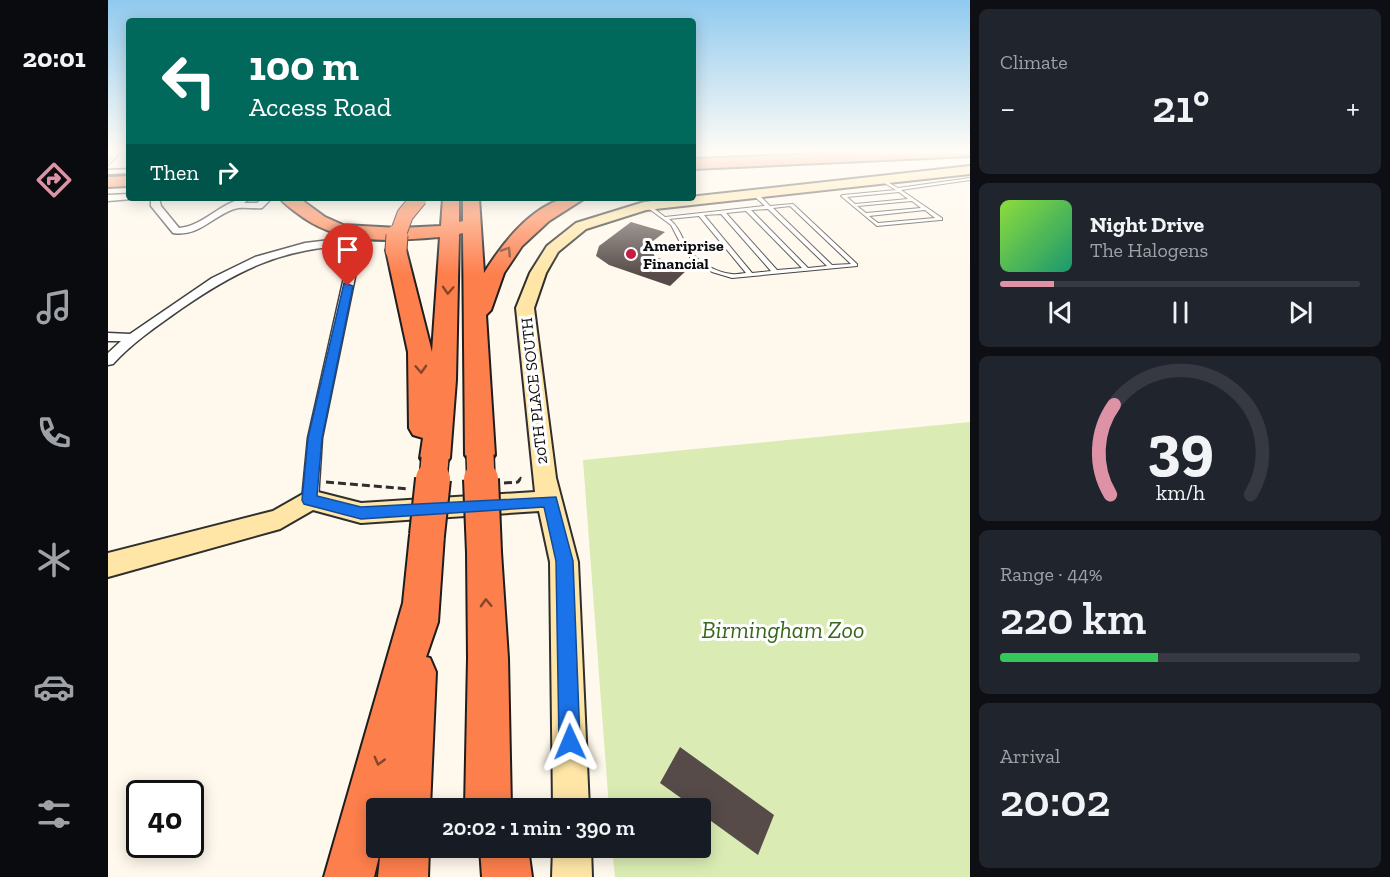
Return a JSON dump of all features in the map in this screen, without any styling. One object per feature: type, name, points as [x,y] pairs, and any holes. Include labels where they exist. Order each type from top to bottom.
[{"type":"highway","points":[[292,201],[330,227],[358,234],[451,232],[465,227],[472,220]]},
{"type":"highway","points":[[408,798],[426,545],[429,458],[420,352],[396,250],[400,223],[416,201]]},
{"type":"highway","points":[[324,207],[328,218],[335,223],[345,227],[379,230],[422,222],[439,214],[450,201]]},
{"type":"highway","points":[[429,458],[443,380],[451,201]]},
{"type":"highway","points":[[471,201],[488,658],[488,798]]},
{"type":"highway","points":[[476,323],[486,288],[509,246],[541,217],[571,201]]},
{"type":"highway","points":[[349,877],[420,603]]},
{"type":"highway","points":[[488,658],[500,798]]},
{"type":"highway","points":[[403,877],[404,858]]},
{"type":"highway","points":[[489,858],[489,877]]},
{"type":"highway","points":[[505,858],[507,877]]},
{"type":"street","name":"20TH PLACE SOUTH","points":[[696,200],[765,193]]},
{"type":"street","points":[[108,198],[126,197]]},
{"type":"street","points":[[155,201],[156,206],[176,231],[192,230],[241,201]]},
{"type":"street","points":[[232,206],[259,206],[265,201]]},
{"type":"street","name":"20TH PLACE SOUTH","points":[[571,798],[564,561],[544,478],[526,318],[528,296],[552,249],[573,231],[622,211],[691,201]]},
{"type":"street","points":[[108,361],[130,338],[222,275],[246,264],[293,249],[357,243],[315,438],[310,492],[280,519],[108,565]]},
{"type":"street","points":[[108,337],[130,338]]},
{"type":"street","points":[[108,347],[130,338]]},
{"type":"street","points":[[310,492],[361,513],[550,501]]},
{"type":"street","points":[[572,858],[572,877]]},
{"type":"lane","points":[[871,193],[843,196],[877,225],[940,219],[902,193]]},
{"type":"lane","points":[[755,194],[831,267]]},
{"type":"lane","points":[[853,205],[912,200]]},
{"type":"lane","points":[[646,206],[665,218],[679,231],[688,252],[696,260],[723,274],[732,276],[855,265],[791,206],[665,218]]},
{"type":"lane","points":[[865,215],[925,209]]},
{"type":"lane","points":[[748,210],[806,269]]},
{"type":"lane","points":[[722,212],[775,272]]},
{"type":"lane","points":[[700,214],[750,274]]},
{"type":"path","points":[[310,492],[334,481],[398,490]]},
{"type":"green space","name":"Birmingham Zoo","points":[[970,422],[970,877],[615,877],[613,858],[711,858],[711,798],[608,798],[583,460]]},
{"type":"building","points":[[631,222],[665,232],[649,244],[655,257],[689,268],[670,286],[609,265],[596,256],[599,246]]},
{"type":"building","points":[[680,747],[774,815],[758,855],[711,821],[711,798],[681,798],[660,783]]},
{"type":"place","name":"Ameriprise Financial","points":[[631,254]]},
{"type":"route","points":[[348,286],[315,438],[310,500],[361,513],[550,501],[564,561],[570,742]]}]
